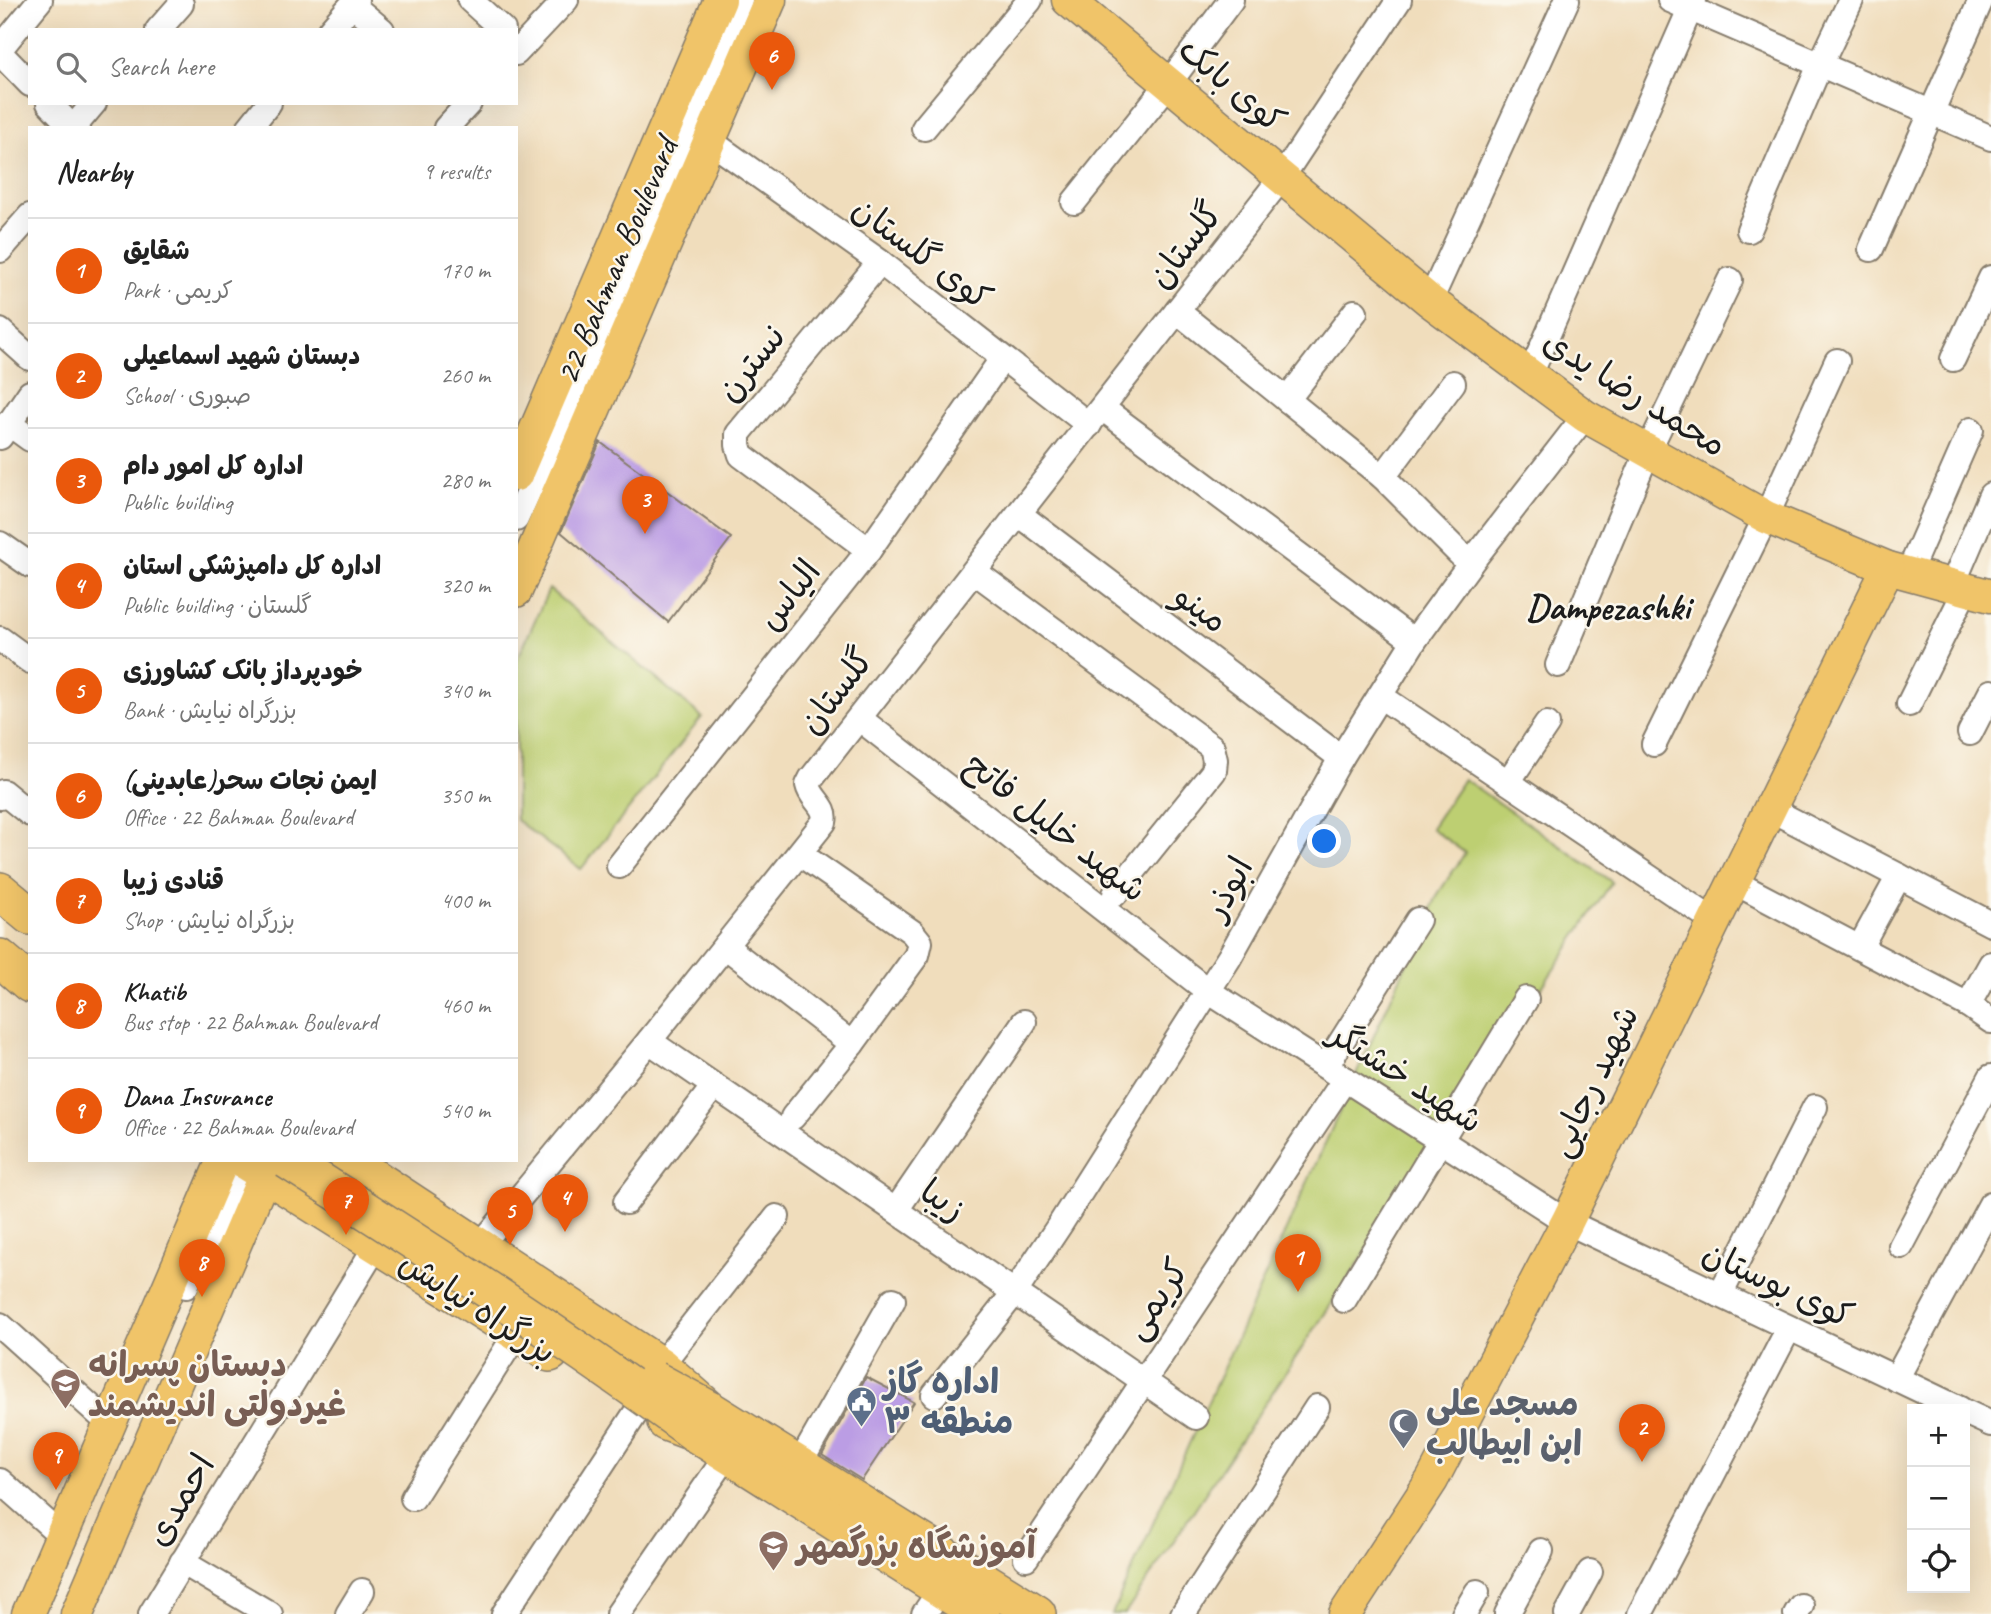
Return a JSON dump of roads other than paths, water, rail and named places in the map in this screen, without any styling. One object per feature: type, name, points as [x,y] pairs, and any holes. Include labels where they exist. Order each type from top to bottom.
[{"type":"highway","points":[[0,891],[28,914]]},
{"type":"highway","points":[[0,915],[14,960]]},
{"type":"highway","points":[[323,1162],[648,1377],[702,1421],[728,1454],[932,1601],[981,1614]]},
{"type":"highway","name":"بزرگراه نیایش","points":[[350,1162],[660,1366],[702,1421]]},
{"type":"highway","points":[[255,1163],[463,1273],[639,1392],[799,1465],[1037,1614]]},
{"type":"highway","name":"بزرگراه نیایش","points":[[255,1163],[518,1331],[637,1411],[702,1421]]},
{"type":"highway","points":[[378,1243],[405,1198]]},
{"type":"main road","name":"22 Bahman Boulevard","points":[[518,466],[523,442],[720,0]]},
{"type":"main road","name":"22 Bahman Boulevard","points":[[518,586],[770,0]]},
{"type":"main road","name":"کوی بابک","points":[[1068,0],[1282,177]]},
{"type":"main road","name":"محمد رضا یدی","points":[[1282,177],[1430,301],[1585,416],[1766,517],[1898,571],[1970,590]]},
{"type":"main road","name":"شهید رجایی","points":[[1345,1614],[1432,1480],[1567,1222],[1770,809],[1898,571]]},
{"type":"main road","points":[[28,1614],[110,1424],[255,1163]]},
{"type":"main road","points":[[77,1614],[255,1163]]},
{"type":"street","points":[[28,82],[0,51],[40,0]]},
{"type":"street","points":[[470,0],[501,28]]},
{"type":"street","points":[[518,47],[566,0]]},
{"type":"street","points":[[518,515],[740,0]]},
{"type":"street","points":[[518,552],[754,0]]},
{"type":"street","points":[[924,128],[1030,0]]},
{"type":"street","points":[[1074,202],[1231,0]]},
{"type":"street","name":"گلستان","points":[[480,1246],[824,822],[826,815],[809,792],[808,785],[1282,177],[1399,0]]},
{"type":"street","points":[[1430,301],[1567,0]]},
{"type":"street","points":[[1749,230],[1851,0]]},
{"type":"street","points":[[1871,249],[1981,0]]},
{"type":"street","points":[[332,28],[354,2],[380,28]]},
{"type":"street","points":[[1530,374],[1685,3],[1820,65],[1991,138]]},
{"type":"street","points":[[160,28],[181,4]]},
{"type":"street","points":[[51,105],[71,126]]},
{"type":"street","points":[[75,126],[92,105]]},
{"type":"street","points":[[251,126],[267,105]]},
{"type":"street","points":[[448,126],[467,105]]},
{"type":"street","name":"کوی گلستان","points":[[710,141],[880,261],[1002,359],[1095,416],[1414,641]]},
{"type":"street","points":[[0,250],[28,218]]},
{"type":"street","name":"نسترن","points":[[869,550],[741,455],[738,434],[880,261]]},
{"type":"street","points":[[1954,359],[1981,326],[1991,278]]},
{"type":"street","points":[[1558,665],[1648,451],[1730,280]]},
{"type":"street","points":[[1177,311],[1383,477],[1470,564]]},
{"type":"street","points":[[1287,400],[1355,312]]},
{"type":"street","points":[[0,331],[28,356]]},
{"type":"street","name":"الیاس","points":[[620,866],[869,550],[1002,359]]},
{"type":"street","points":[[1654,744],[1766,517],[1837,362]]},
{"type":"street","points":[[1383,477],[1453,383]]},
{"type":"street","points":[[28,396],[4,430],[28,438]]},
{"type":"street","name":"ابوذر","points":[[934,1395],[1015,1292],[1208,991],[1341,758],[1414,641],[1585,416]]},
{"type":"street","points":[[1898,571],[1971,430]]},
{"type":"street","points":[[1909,704],[1970,590],[1991,495]]},
{"type":"street","name":"مینو","points":[[1019,514],[1341,758]]},
{"type":"street","points":[[0,544],[28,564]]},
{"type":"street","points":[[975,572],[1212,747],[1214,771],[1115,894]]},
{"type":"street","points":[[0,639],[28,660]]},
{"type":"street","points":[[1970,733],[1991,692]]},
{"type":"street","points":[[1380,696],[1714,921]]},
{"type":"street","name":"شهید خلیل فاتح","points":[[860,719],[1208,991]]},
{"type":"street","points":[[1508,782],[1547,724]]},
{"type":"street","points":[[0,797],[3,792],[28,812]]},
{"type":"street","points":[[1770,809],[1991,924]]},
{"type":"street","points":[[793,1117],[852,1044],[917,955],[920,942],[912,932],[800,854]]},
{"type":"street","points":[[1865,938],[1899,876]]},
{"type":"street","points":[[1734,882],[1968,1006],[1991,1021]]},
{"type":"street","name":"کریمی","points":[[1026,1558],[1144,1381],[1335,1073],[1418,920]]},
{"type":"street","points":[[725,946],[852,1044]]},
{"type":"street","points":[[1968,1006],[1991,964]]},
{"type":"street","name":"شهید خشتگر","points":[[1208,991],[1567,1222]]},
{"type":"street","points":[[1344,1300],[1526,999]]},
{"type":"street","points":[[896,1210],[1024,1022]]},
{"type":"street","name":"زیبا","points":[[649,1041],[1196,1417]]},
{"type":"street","points":[[1901,1246],[1991,1077]]},
{"type":"street","points":[[626,1202],[714,1086]]},
{"type":"street","points":[[1720,1295],[1815,1107]]},
{"type":"street","points":[[44,1614],[199,1256],[255,1163]]},
{"type":"street","points":[[1896,1379],[1991,1204]]},
{"type":"street","points":[[660,1366],[777,1217]]},
{"type":"street","points":[[61,1614],[212,1260],[223,1218]]},
{"type":"street","name":"کوی بوستان","points":[[1567,1222],[1949,1404]]},
{"type":"street","name":"احمدی","points":[[151,1614],[378,1243]]},
{"type":"street","points":[[799,1465],[893,1300]]},
{"type":"street","points":[[0,1325],[110,1424]]},
{"type":"street","points":[[1640,1614],[1789,1328]]},
{"type":"street","points":[[412,1498],[518,1331]]},
{"type":"street","points":[[1183,1614],[1317,1407]]},
{"type":"street","points":[[504,1614],[637,1411]]},
{"type":"street","points":[[1970,1414],[1991,1424]]},
{"type":"street","points":[[618,1614],[728,1454]]},
{"type":"street","points":[[0,1481],[62,1536]]},
{"type":"street","points":[[1507,1614],[1541,1551]]},
{"type":"street","points":[[183,1562],[270,1614]]},
{"type":"street","points":[[1567,1614],[1590,1572]]},
{"type":"street","points":[[348,1614],[362,1591]]},
{"type":"street","points":[[1464,1614],[1478,1592]]},
{"type":"place","name":"ایمن نجات سحر(عابدینی)","points":[[772,90]]},
{"type":"place","name":"اداره کل امور دام","points":[[645,534]]},
{"type":"place","name":"اداره کل دامپزشکی استان","points":[[565,1232]]},
{"type":"place","name":"قنادی زیبا","points":[[346,1235]]},
{"type":"place","name":"خودپرداز بانک کشاورزی","points":[[510,1245]]},
{"type":"place","name":"شقایق","points":[[1298,1292]]},
{"type":"place","name":"Khatib","points":[[202,1297]]},
{"type":"place","name":"دبستان پسرانه غیردولتی اندیشمند","points":[[65,1411]]},
{"type":"place","name":"اداره گاز منطقه ۳","points":[[861,1428]]},
{"type":"place","name":"مسجد علی ابن ابیطالب","points":[[1403,1450]]},
{"type":"place","name":"دبستان شهید اسماعیلی","points":[[1642,1462]]},
{"type":"place","name":"Dana Insurance","points":[[56,1490]]},
{"type":"place","name":"آموزشگاه بزرگمهر","points":[[774,1573]]},
{"type":"district","name":"Dampezashki","points":[[1608,606]]}]
